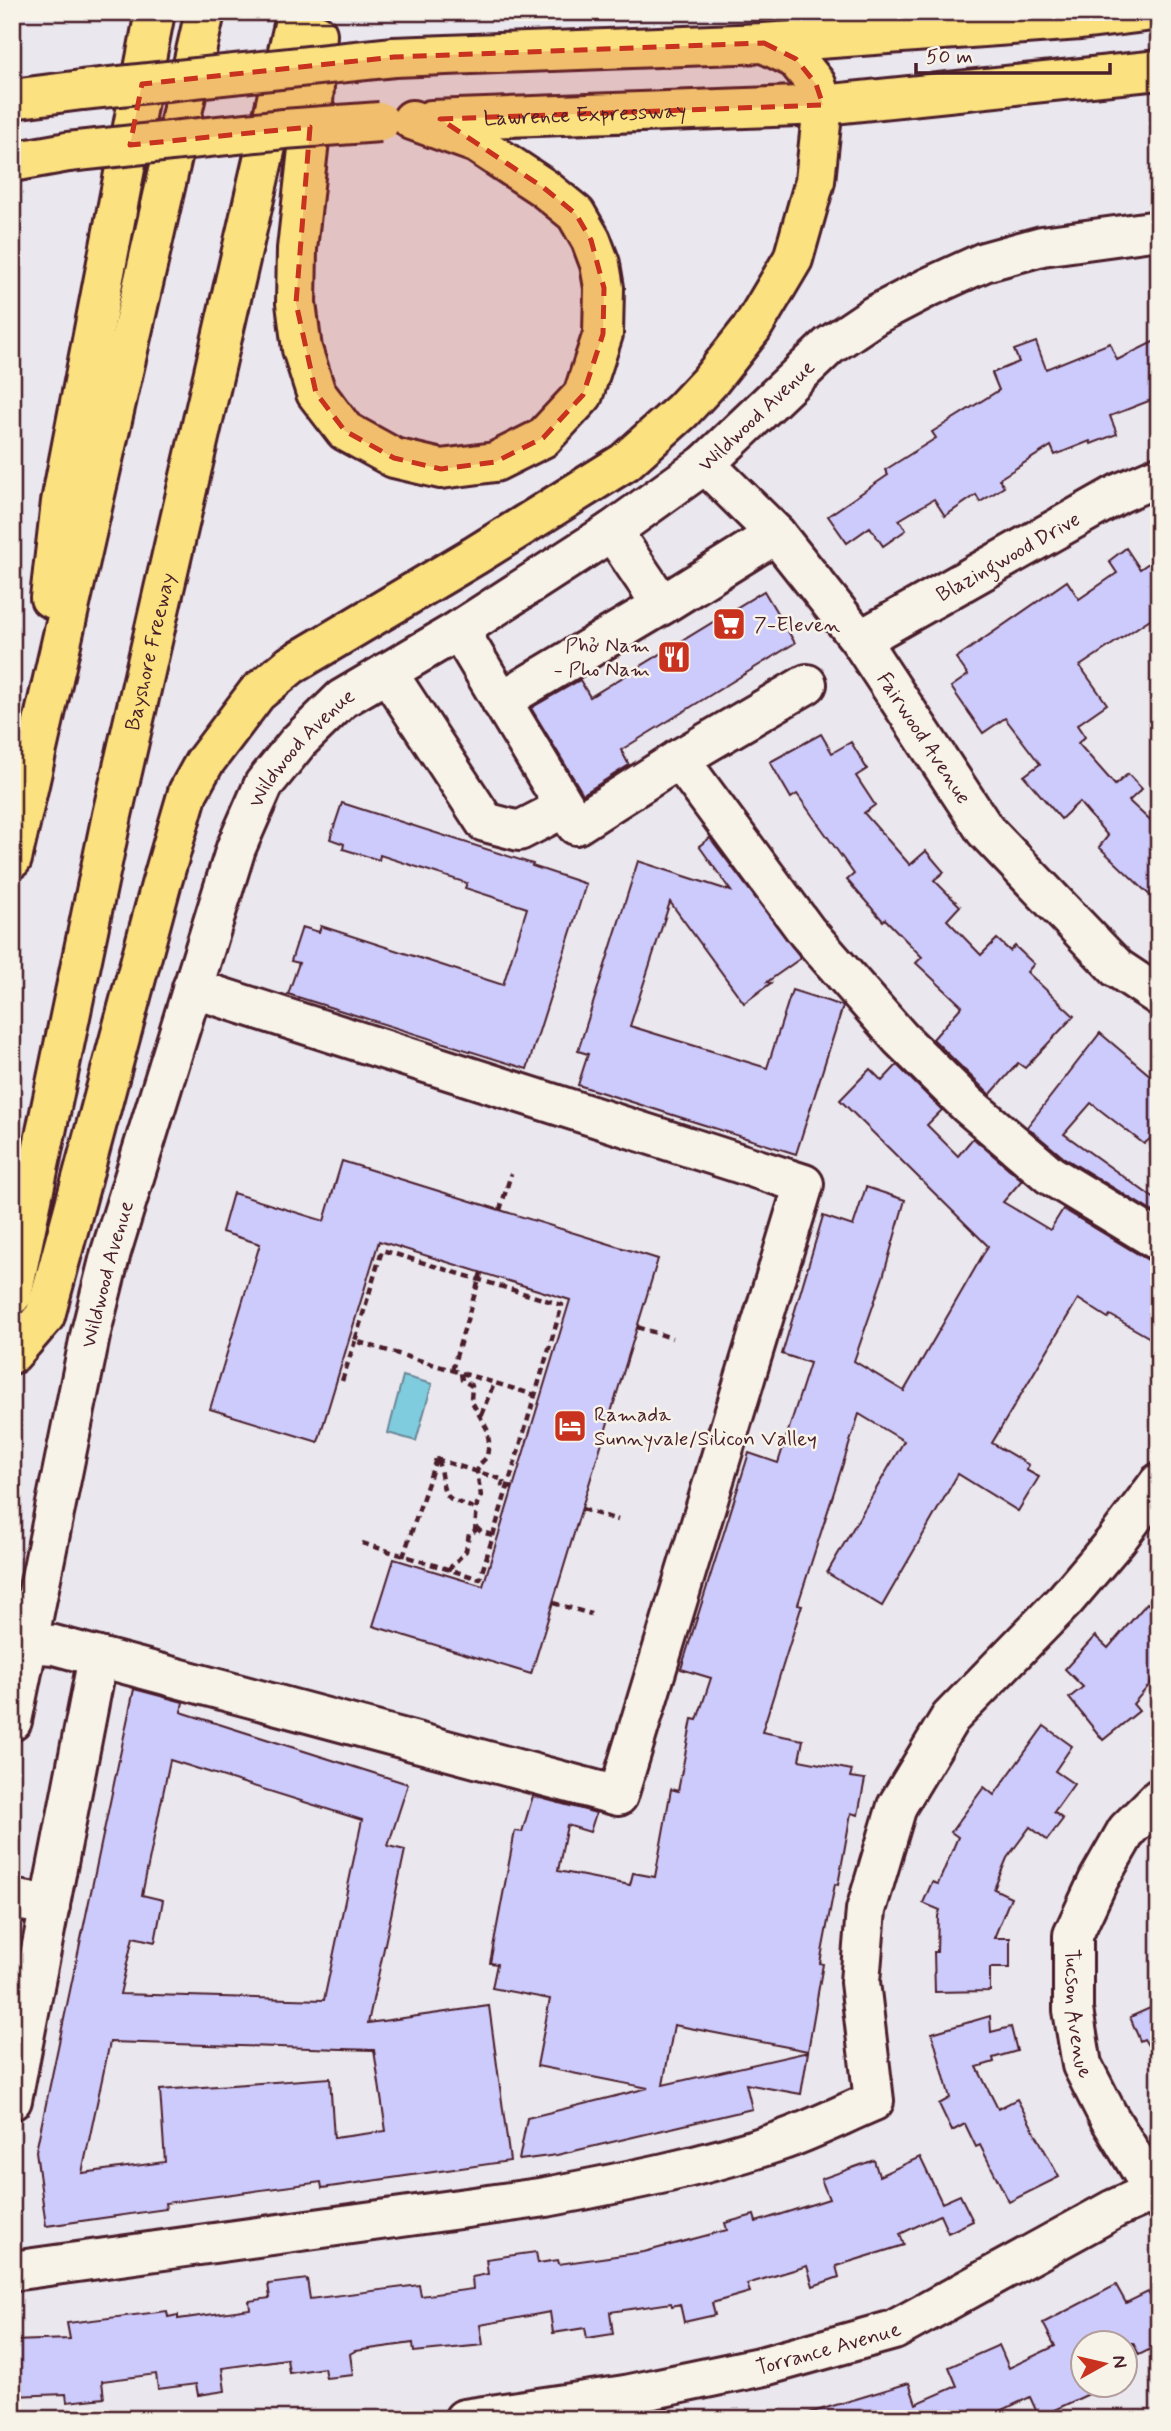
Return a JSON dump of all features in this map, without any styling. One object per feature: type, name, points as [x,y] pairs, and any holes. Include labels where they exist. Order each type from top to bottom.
[{"type":"highway","points":[[29,785],[61,502],[155,12]]},
{"type":"highway","points":[[12,859],[205,12]]},
{"type":"highway","name":"Bayshore Freeway","points":[[12,1295],[112,815],[297,12]]},
{"type":"highway","points":[[318,12],[313,104],[297,249],[298,315],[302,349],[316,393],[345,431],[394,458],[442,469],[495,462],[543,438],[583,395],[603,334],[604,288],[600,264],[591,240],[576,214],[544,188],[476,144],[396,121]]},
{"type":"highway","points":[[1021,12],[1080,20]]},
{"type":"highway","points":[[12,99],[394,57],[764,43],[1080,20],[1144,12]]},
{"type":"highway","points":[[12,1354],[45,1316],[188,792],[204,763],[234,720],[257,693],[290,665],[488,548],[625,461],[691,401],[752,328],[793,259],[815,181],[823,105],[816,84],[796,59],[764,43]]},
{"type":"highway","name":"Lawrence Expressway","points":[[12,162],[68,152],[258,132],[396,121],[823,105],[1159,70]]},
{"type":"highway","points":[[12,79],[67,91]]},
{"type":"street","name":"Wildwood Avenue","points":[[12,1721],[41,1644],[90,1336],[111,1252],[236,848],[264,784],[298,742],[342,699],[459,630],[612,531],[705,464],[829,346],[875,315],[984,262],[1042,246],[1159,230]]},
{"type":"street","name":"Fairwood Avenue","points":[[705,464],[776,534],[860,640],[985,830],[1117,968],[1159,996]]},
{"type":"street","name":"Blazingwood Drive","points":[[860,640],[1120,493],[1159,476]]},
{"type":"street","points":[[612,531],[663,605]]},
{"type":"street","points":[[501,701],[776,534]]},
{"type":"street","points":[[459,630],[576,825],[679,759],[807,684]]},
{"type":"street","points":[[387,673],[485,822],[519,831],[565,808]]},
{"type":"street","points":[[679,759],[807,932],[900,1038],[968,1105],[1050,1175],[1159,1241]]},
{"type":"street","points":[[41,1644],[618,1797],[804,1184],[192,988]]},
{"type":"street","points":[[12,2271],[546,2197],[621,2183],[704,2163],[781,2140],[874,2101],[860,1982],[866,1910],[897,1806],[950,1718],[1066,1599],[1159,1483]]},
{"type":"street","points":[[12,2100],[98,1657]]},
{"type":"street","name":"Tucson Avenue","points":[[1157,2194],[1107,2114],[1082,2065],[1073,2010],[1073,1935],[1099,1878],[1127,1830],[1159,1798]]},
{"type":"street","points":[[12,1899],[50,1906]]},
{"type":"street","name":"Torrance Avenue","points":[[464,2419],[625,2395],[764,2366],[894,2330],[1114,2209],[1157,2194]]},
{"type":"path","points":[[500,1210],[511,1174]]},
{"type":"path","points":[[342,1381],[382,1250],[565,1306],[535,1395],[482,1580],[362,1543]]},
{"type":"path","points":[[452,1370],[481,1273]]},
{"type":"path","points":[[637,1327],[672,1338]]},
{"type":"path","points":[[355,1341],[535,1395]]},
{"type":"path","points":[[448,1570],[466,1550],[469,1534],[475,1531],[481,1489],[477,1472],[479,1465],[487,1457],[489,1443],[481,1415],[472,1405],[472,1386],[462,1380],[461,1373]]},
{"type":"path","points":[[481,1415],[494,1383]]},
{"type":"path","points":[[436,1459],[504,1480],[502,1485],[510,1487]]},
{"type":"path","points":[[436,1459],[442,1469],[445,1494],[477,1511]]},
{"type":"path","points":[[403,1557],[436,1459]]},
{"type":"path","points":[[582,1509],[618,1520]]},
{"type":"path","points":[[476,1527],[481,1532],[493,1535]]},
{"type":"path","points":[[553,1603],[591,1614]]},
{"type":"highlighted area","points":[[764,43],[796,59],[816,84],[823,105],[440,119],[544,188],[576,214],[591,240],[604,288],[603,334],[583,395],[543,438],[495,462],[441,469],[394,458],[345,431],[316,393],[296,303],[310,127],[130,145],[142,84],[394,57]]},
{"type":"water","points":[[403,1376],[432,1384],[416,1441],[388,1433]]},
{"type":"building","points":[[1159,339],[1159,397],[1110,416],[1117,434],[1055,455],[1051,446],[999,479],[1004,487],[980,502],[976,495],[945,516],[934,499],[899,520],[906,530],[883,546],[870,527],[847,543],[828,516],[888,475],[885,470],[936,438],[932,432],[999,390],[992,373],[1019,362],[1014,350],[1036,342],[1046,369],[1110,343],[1117,360]]},
{"type":"building","points":[[1126,548],[1140,569],[1159,556],[1159,613],[1080,666],[1107,704],[1077,725],[1085,737],[1078,743],[1115,785],[1128,774],[1142,789],[1129,801],[1159,829],[1159,904],[1099,847],[1108,836],[1079,802],[1061,819],[1024,776],[1040,764],[1005,718],[983,733],[951,687],[968,675],[956,658],[1067,581],[1079,599],[1117,573],[1109,561]]},
{"type":"building","points":[[764,591],[795,643],[621,750],[629,765],[583,794],[531,708],[580,680],[590,697]]},
{"type":"building","points":[[821,734],[832,753],[851,742],[867,769],[856,776],[875,805],[864,813],[910,865],[926,851],[944,872],[934,880],[960,906],[947,920],[981,955],[997,939],[1010,951],[1015,946],[1034,964],[1027,972],[1074,1016],[1025,1068],[1018,1063],[990,1095],[933,1039],[962,1006],[916,963],[922,957],[885,919],[883,921],[847,880],[854,874],[797,794],[791,798],[770,762]]},
{"type":"building","points":[[342,803],[533,864],[532,866],[586,884],[527,1069],[288,994],[299,963],[291,961],[302,927],[319,932],[321,926],[503,985],[527,908],[465,888],[467,883],[380,855],[379,860],[343,849],[344,844],[330,839]]},
{"type":"building","points":[[710,838],[801,958],[767,982],[771,983],[744,1003],[670,902],[630,1026],[767,1068],[792,990],[843,1006],[796,1154],[578,1085],[588,1054],[578,1051],[638,861],[731,891],[699,846]]},
{"type":"building","points":[[1100,1033],[1159,1083],[1159,1131],[1144,1144],[1091,1103],[1064,1134],[1159,1202],[1153,1212],[1063,1157],[1027,1127]]},
{"type":"building","points":[[897,1065],[942,1110],[927,1125],[958,1156],[973,1138],[1022,1180],[1003,1202],[1050,1230],[1063,1209],[1148,1260],[1159,1263],[1159,1343],[1110,1315],[1108,1318],[1078,1299],[992,1443],[1029,1465],[1026,1470],[1039,1477],[1018,1511],[958,1474],[882,1606],[827,1573],[904,1441],[859,1414],[798,1604],[802,1605],[762,1732],[803,1740],[799,1760],[852,1770],[850,1777],[865,1779],[858,1815],[851,1813],[838,1885],[835,1884],[820,1963],[823,1964],[808,2051],[674,2025],[663,2085],[808,2052],[801,2094],[746,2084],[752,2109],[557,2155],[519,2160],[527,2118],[648,2088],[537,2066],[550,1999],[492,1988],[497,1964],[490,1963],[515,1831],[522,1832],[533,1796],[596,1813],[590,1832],[567,1825],[558,1871],[630,1885],[633,1873],[655,1877],[671,1789],[678,1791],[692,1719],[697,1720],[711,1678],[681,1669],[749,1453],[778,1463],[810,1363],[782,1354],[823,1216],[853,1226],[866,1187],[905,1200],[883,1277],[854,1361],[904,1391],[988,1246],[840,1100],[870,1069],[882,1081]]},
{"type":"building","name":"Ramada Sunnyvale/Silicon Valley","points":[[342,1161],[658,1259],[531,1674],[373,1626],[394,1559],[483,1586],[570,1300],[379,1241],[318,1442],[210,1409],[260,1244],[222,1232],[233,1193],[324,1221]]},
{"type":"building","points":[[1147,1603],[1159,1614],[1159,1674],[1133,1704],[1139,1711],[1103,1740],[1069,1698],[1083,1687],[1065,1669],[1095,1636],[1108,1648]]},
{"type":"building","points":[[134,1689],[183,1702],[181,1712],[408,1784],[388,1846],[405,1850],[368,2023],[489,2006],[510,2161],[322,2188],[321,2182],[165,2203],[166,2209],[46,2226],[36,2151]],"holes":[[[170,1760],[362,1820],[324,2000],[120,1994],[133,1937],[155,1942],[163,1900],[142,1895]],[[110,2042],[374,2050],[386,2131],[334,2138],[330,2078],[160,2090],[165,2162],[82,2173]]]},
{"type":"building","points":[[1044,1726],[1072,1746],[1055,1771],[1074,1784],[1054,1812],[1063,1819],[1047,1840],[1030,1827],[1007,1858],[994,1889],[1011,1897],[994,1938],[1010,1938],[1010,1968],[990,1968],[990,1991],[935,1992],[934,1952],[937,1952],[940,1910],[923,1903],[932,1882],[938,1884],[958,1837],[951,1832],[984,1787],[994,1795]]},
{"type":"building","points":[[1159,2004],[1159,2063],[1144,2039],[1140,2041],[1130,2017]]},
{"type":"building","points":[[990,2016],[991,2032],[1011,2027],[1017,2051],[993,2058],[994,2062],[977,2067],[998,2109],[1017,2099],[1059,2177],[1009,2202],[980,2145],[976,2147],[965,2124],[952,2131],[939,2104],[950,2098],[932,2033]]},
{"type":"building","points":[[920,2157],[942,2203],[960,2195],[973,2221],[948,2233],[940,2215],[900,2234],[904,2245],[836,2266],[839,2277],[813,2286],[807,2266],[747,2284],[750,2292],[712,2303],[715,2315],[684,2322],[680,2304],[672,2306],[671,2303],[610,2312],[613,2334],[587,2338],[585,2328],[553,2333],[550,2312],[480,2325],[483,2345],[414,2352],[413,2343],[355,2351],[350,2354],[353,2375],[326,2378],[324,2368],[289,2373],[287,2359],[222,2368],[225,2391],[198,2395],[196,2384],[158,2389],[156,2374],[102,2381],[104,2398],[67,2402],[66,2394],[12,2396],[12,2341],[70,2339],[67,2323],[167,2311],[168,2317],[178,2315],[178,2319],[250,2309],[249,2301],[270,2298],[268,2284],[307,2279],[310,2299],[419,2285],[421,2296],[473,2289],[472,2277],[488,2274],[486,2259],[536,2252],[538,2263],[558,2260],[559,2264],[644,2252],[727,2230],[725,2223],[754,2215],[756,2222],[829,2199],[821,2179],[874,2160],[879,2176]]},
{"type":"building","points":[[1116,2285],[1126,2303],[1148,2292],[1159,2313],[1159,2345],[1140,2354],[1140,2330],[1070,2330],[1070,2400],[1076,2400],[1039,2417],[1030,2397],[984,2419],[806,2419],[806,2414],[909,2383],[916,2404],[957,2386],[949,2367],[999,2345],[1009,2368],[1055,2346],[1043,2323]]},
{"type":"place","name":"7-Eleven","points":[[729,624]]},
{"type":"place","name":"Phở Nam - Pho Nam","points":[[674,657]]},
{"type":"place","name":"Ramada Sunnyvale/Silicon Valley","points":[[570,1426]]}]
